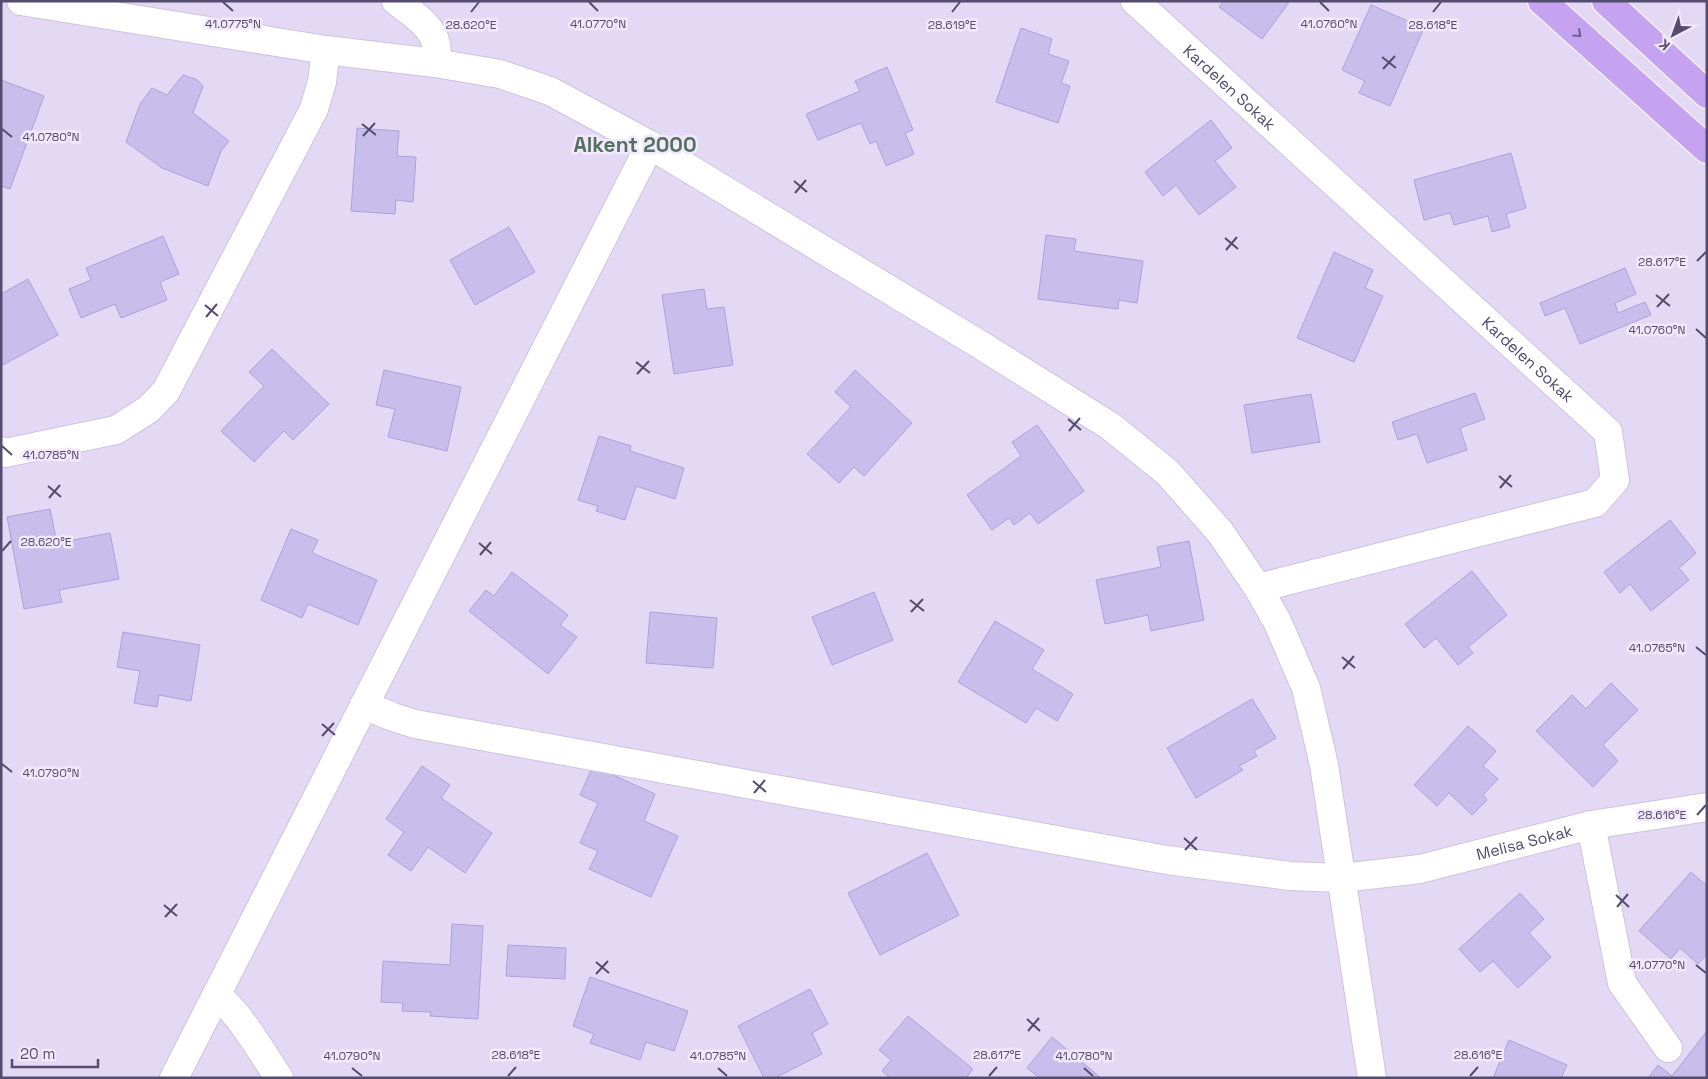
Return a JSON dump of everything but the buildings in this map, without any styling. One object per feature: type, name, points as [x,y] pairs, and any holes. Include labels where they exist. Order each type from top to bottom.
[{"type":"main road","points":[[1542,1],[1707,150]]},
{"type":"main road","points":[[1606,1],[1707,94]]},
{"type":"street","points":[[22,1],[326,50],[435,63],[500,74],[550,91],[650,145],[979,344],[1110,426],[1167,472],[1220,532],[1258,588],[1277,621],[1306,688],[1324,766],[1372,1078]]},
{"type":"street","points":[[396,1],[431,32],[437,45],[435,63]]},
{"type":"street","name":"Kardelen Sokak","points":[[1135,1],[1608,432],[1615,480],[1595,503],[1258,588]]},
{"type":"street","points":[[1,451],[5,453],[116,430],[150,410],[166,392],[314,109],[322,82],[326,50]]},
{"type":"street","points":[[174,1078],[650,145]]},
{"type":"street","name":"Melisa Sokak","points":[[364,705],[393,718],[415,724],[1167,860],[1290,876],[1342,878],[1420,869],[1591,825],[1707,807]]},
{"type":"street","points":[[1591,825],[1622,983],[1668,1048]]},
{"type":"street","points":[[216,996],[223,1000],[236,1014],[279,1078]]},
{"type":"shaded area","points":[[1,1],[1707,1],[1707,1078],[1,1078]]},
{"type":"district","name":"Alkent 2000","points":[[635,145]]}]
